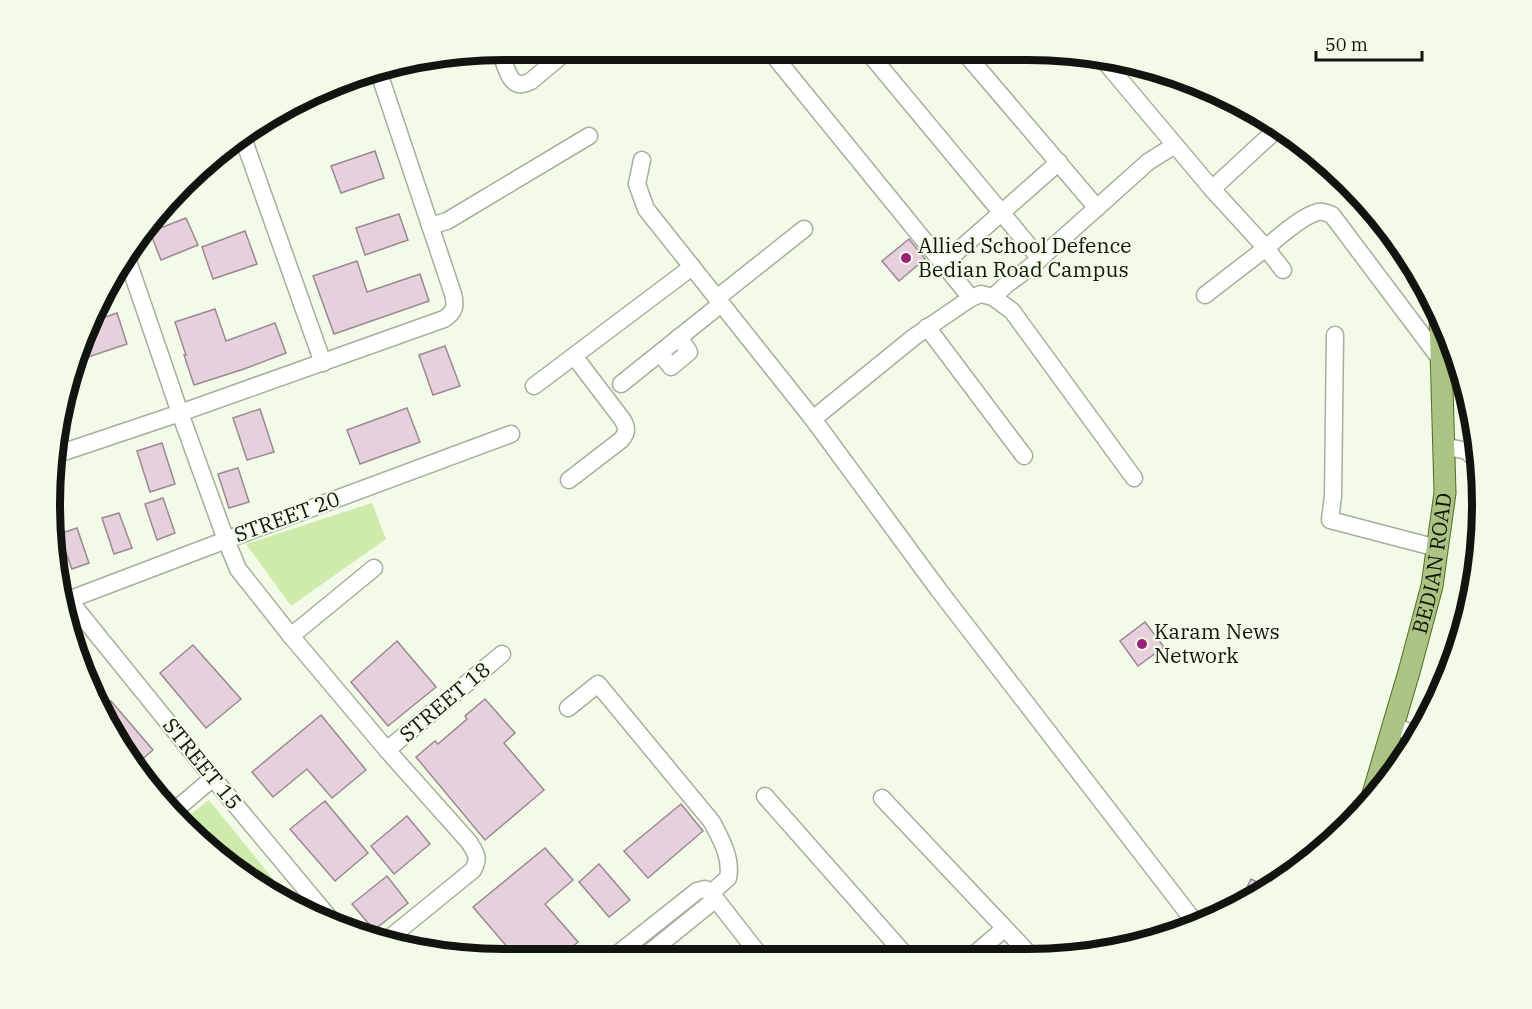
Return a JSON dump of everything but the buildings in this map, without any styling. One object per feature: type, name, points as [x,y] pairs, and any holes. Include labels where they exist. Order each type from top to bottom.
[{"type":"main road","name":"BEDIAN ROAD","points":[[1378,777],[1432,586],[1444,493],[1441,341]]},
{"type":"street","points":[[504,60],[511,80],[520,85],[531,81],[556,60]]},
{"type":"street","points":[[777,60],[970,298]]},
{"type":"street","points":[[875,60],[1040,259]]},
{"type":"street","points":[[971,60],[1097,208]]},
{"type":"street","points":[[1111,68],[1283,270]]},
{"type":"street","points":[[63,452],[322,363],[444,319],[451,314],[455,301],[381,78]]},
{"type":"street","points":[[1212,189],[1272,134]]},
{"type":"street","points":[[430,226],[447,221],[590,136]]},
{"type":"street","points":[[245,144],[322,363]]},
{"type":"street","points":[[993,297],[1040,259],[1148,162],[1175,145]]},
{"type":"street","points":[[642,160],[636,184],[646,209],[813,419],[938,589],[1191,917]]},
{"type":"street","points":[[943,264],[1059,162]]},
{"type":"street","points":[[1205,295],[1279,237],[1316,212],[1324,212],[1332,215],[1441,360]]},
{"type":"street","points":[[621,384],[660,353],[671,367],[689,352],[679,337],[804,229]]},
{"type":"street","points":[[130,266],[180,413],[238,569],[291,636],[387,750],[469,842],[476,853],[477,862],[473,870],[393,935]]},
{"type":"street","points":[[534,386],[692,267]]},
{"type":"street","points":[[813,419],[927,327],[970,298],[981,294],[993,297],[1012,311],[1134,478]]},
{"type":"street","points":[[927,327],[1024,456]]},
{"type":"street","points":[[1335,335],[1333,496],[1330,520],[1437,548]]},
{"type":"street","points":[[569,480],[621,440],[627,428],[574,356]]},
{"type":"street","name":"STREET 20","points":[[71,599],[511,434]]},
{"type":"street","points":[[1443,446],[1469,453]]},
{"type":"street","points":[[291,636],[374,568]]},
{"type":"street","name":"STREET 15","points":[[73,609],[323,910]]},
{"type":"street","name":"STREET 18","points":[[387,750],[502,654]]},
{"type":"street","points":[[568,708],[598,684],[712,822],[727,854],[729,870],[726,880],[711,893]]},
{"type":"street","points":[[1394,726],[1409,732]]},
{"type":"street","points":[[179,807],[213,778]]},
{"type":"street","points":[[765,796],[900,949]]},
{"type":"street","points":[[882,798],[1024,949]]},
{"type":"street","points":[[624,949],[697,891],[705,889],[711,893],[755,949]]},
{"type":"street","points":[[654,949],[712,902],[711,893]]},
{"type":"street","points":[[980,949],[1004,928]]},
{"type":"green space","points":[[372,503],[386,539],[291,606],[246,544]]},
{"type":"green space","points":[[209,800],[280,888],[234,857],[188,817]]},
{"type":"place","name":"Allied School Defence Bedian Road Campus","points":[[906,258]]},
{"type":"place","name":"Karam News Network","points":[[1142,644]]}]
